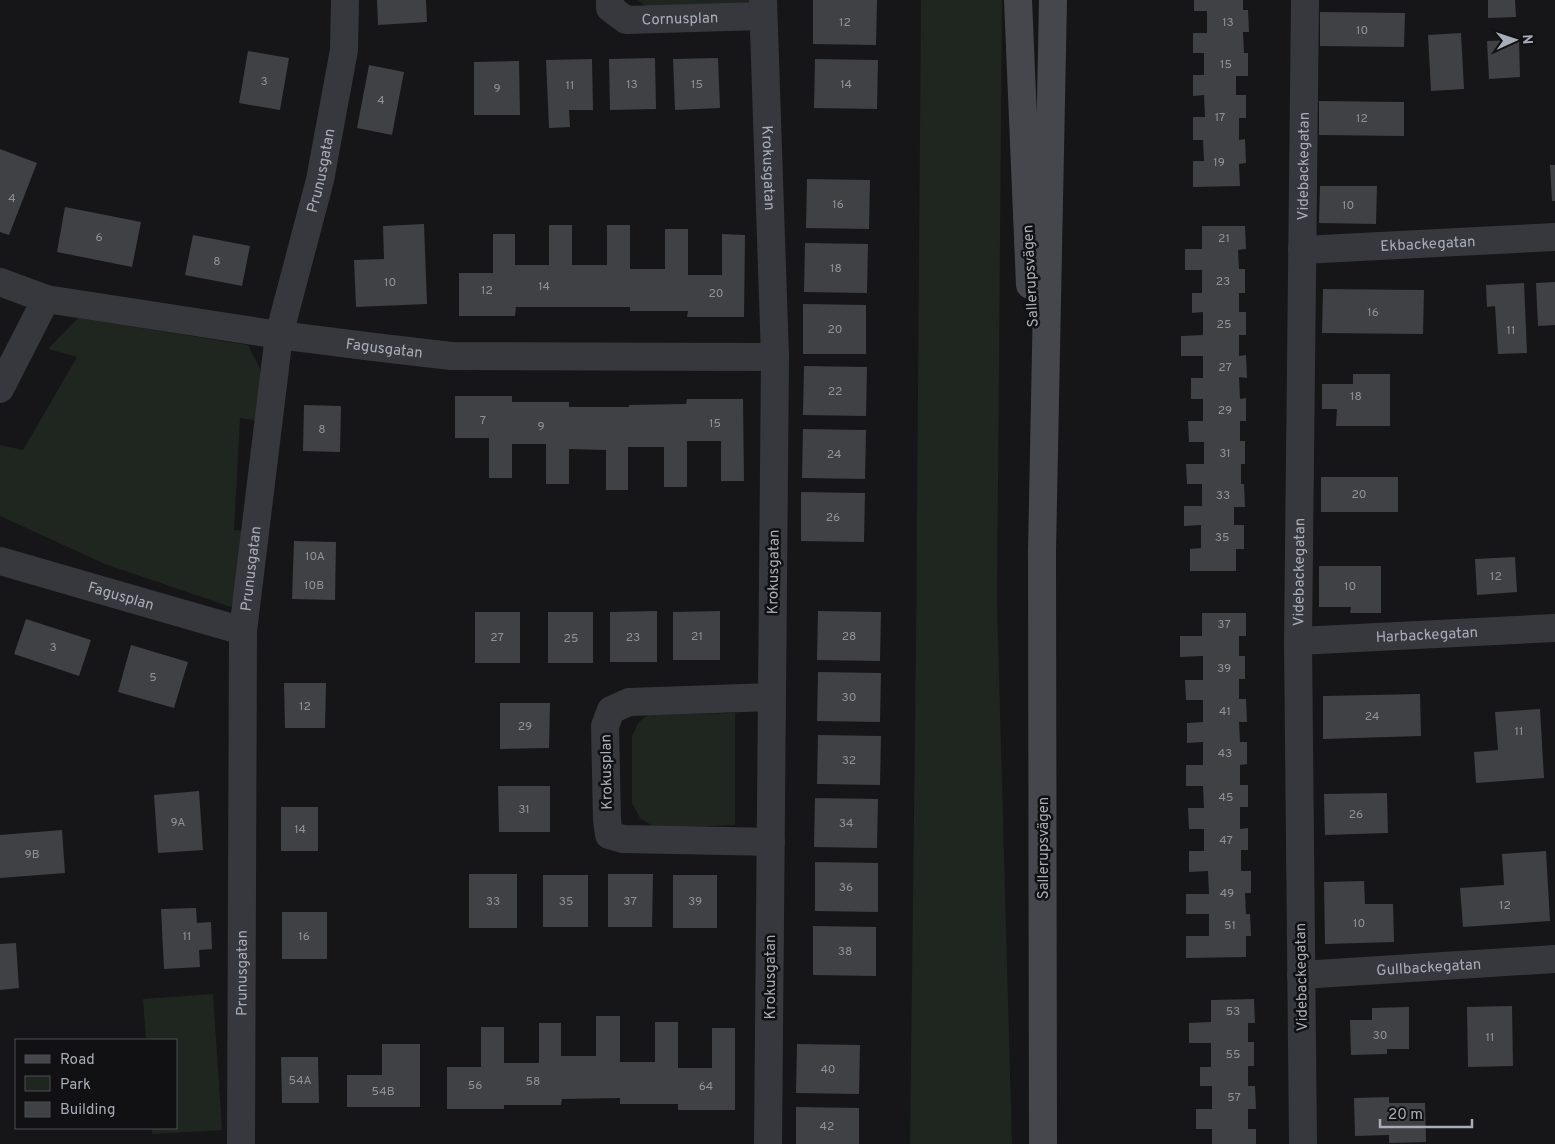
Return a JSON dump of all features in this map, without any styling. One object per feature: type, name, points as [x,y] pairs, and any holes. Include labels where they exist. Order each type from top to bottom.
[{"type":"main road","name":"Sallerupsvägen","points":[[1018,0],[1042,551]]},
{"type":"main road","name":"Sallerupsvägen","points":[[1043,1144],[1042,551],[1053,0]]},
{"type":"street","name":"Prunusgatan","points":[[240,1144],[243,631],[279,335],[320,180],[344,50],[345,0]]},
{"type":"street","name":"Cornusplan","points":[[610,0],[610,8],[626,20],[763,8]]},
{"type":"street","name":"Videbackegatan","points":[[1303,1144],[1298,641],[1305,0]]},
{"type":"street","name":"Krokusgatan","points":[[763,8],[775,357],[768,1144]]},
{"type":"street","name":"Ekbackegatan","points":[[1302,250],[1555,237]]},
{"type":"street","name":"Fagusgatan","points":[[0,282],[46,299],[279,335],[451,356],[775,357]]},
{"type":"street","points":[[0,390],[46,299]]},
{"type":"street","name":"Fagusplan","points":[[0,561],[243,631]]},
{"type":"street","name":"Harbackegatan","points":[[1298,641],[1555,628]]},
{"type":"street","name":"Krokusplan","points":[[771,697],[629,702],[612,710],[605,726],[609,835],[623,839],[771,842]]},
{"type":"street","name":"Gullbackegatan","points":[[1301,975],[1555,959]]},
{"type":"green space","points":[[638,0],[754,0],[754,4],[651,11]]},
{"type":"green space","points":[[921,0],[1002,0],[997,602],[1012,1144],[910,1144]]},
{"type":"green space","points":[[78,318],[248,345],[260,369],[260,421],[240,418],[234,530],[250,531],[242,588],[231,607],[105,564],[0,516],[0,445],[23,450],[77,357],[48,349]]},
{"type":"green space","points":[[735,713],[735,825],[656,828],[640,818],[632,803],[632,736],[639,722],[648,715]]},
{"type":"green space","points":[[213,994],[222,1130],[152,1134],[152,1129],[178,1129],[178,1039],[146,1039],[143,999]]},
{"type":"building","points":[[377,0],[426,0],[427,22],[378,25]]},
{"type":"building","points":[[813,0],[877,0],[876,45],[813,44]]},
{"type":"building","points":[[1194,0],[1243,0],[1243,10],[1248,10],[1249,32],[1243,32],[1244,53],[1248,53],[1248,76],[1236,76],[1236,95],[1246,95],[1246,118],[1239,118],[1239,140],[1245,139],[1246,163],[1239,164],[1240,186],[1193,187],[1193,161],[1204,161],[1203,140],[1193,140],[1193,117],[1205,117],[1204,95],[1193,96],[1193,75],[1204,75],[1204,53],[1193,53],[1193,33],[1207,33],[1207,11],[1194,11]]},
{"type":"building","points":[[1488,0],[1515,0],[1516,17],[1488,18]]},
{"type":"building","points":[[1320,12],[1405,13],[1404,47],[1320,46]]},
{"type":"building","points":[[1461,33],[1464,89],[1431,91],[1428,35]]},
{"type":"building","points":[[1519,40],[1520,77],[1489,79],[1487,41]]},
{"type":"building","points":[[248,51],[289,58],[280,110],[239,103]]},
{"type":"building","points":[[655,58],[656,109],[610,110],[609,59]]},
{"type":"building","points":[[718,58],[720,108],[675,110],[673,59]]},
{"type":"building","points":[[592,59],[593,110],[569,110],[570,127],[549,128],[546,60]]},
{"type":"building","points":[[815,59],[878,60],[877,109],[814,108]]},
{"type":"building","points":[[519,61],[520,115],[474,115],[474,62]]},
{"type":"building","points":[[369,65],[404,72],[392,135],[357,128]]},
{"type":"building","points":[[1319,101],[1404,102],[1404,136],[1319,135]]},
{"type":"building","points":[[0,149],[37,163],[9,235],[0,232]]},
{"type":"building","points":[[1550,165],[1555,165],[1555,201],[1552,201]]},
{"type":"building","points":[[807,179],[870,180],[869,229],[806,228]]},
{"type":"building","points":[[1320,186],[1377,186],[1376,224],[1319,223]]},
{"type":"building","points":[[65,207],[141,222],[132,267],[57,252]]},
{"type":"building","points":[[424,224],[427,304],[356,307],[354,260],[384,259],[383,226]]},
{"type":"building","points":[[549,225],[572,225],[572,265],[607,265],[607,225],[630,225],[630,269],[665,269],[665,229],[688,229],[688,275],[722,275],[722,234],[745,235],[744,317],[687,317],[688,311],[630,311],[630,307],[516,307],[515,316],[459,316],[459,273],[493,273],[493,234],[515,234],[515,265],[549,265]]},
{"type":"building","points":[[1202,226],[1245,226],[1246,249],[1238,250],[1239,269],[1245,269],[1245,293],[1239,293],[1239,312],[1246,312],[1246,335],[1239,335],[1239,356],[1246,355],[1247,378],[1239,377],[1240,399],[1246,398],[1246,421],[1240,421],[1240,441],[1245,441],[1245,464],[1241,464],[1241,484],[1244,484],[1245,507],[1234,507],[1234,525],[1244,525],[1244,549],[1236,549],[1236,571],[1190,571],[1190,549],[1201,548],[1201,525],[1184,526],[1184,506],[1202,506],[1202,484],[1187,484],[1186,464],[1204,464],[1204,442],[1189,442],[1188,421],[1203,421],[1203,399],[1191,399],[1191,378],[1203,378],[1203,356],[1181,356],[1181,336],[1203,335],[1203,312],[1192,313],[1192,293],[1202,293],[1202,270],[1185,270],[1185,249],[1202,249]]},
{"type":"building","points":[[193,235],[250,246],[242,286],[185,275]]},
{"type":"building","points":[[805,243],[868,244],[867,293],[804,292]]},
{"type":"building","points":[[1555,282],[1555,325],[1538,326],[1536,283]]},
{"type":"building","points":[[1524,283],[1527,353],[1498,354],[1495,306],[1487,307],[1486,285]]},
{"type":"building","points":[[1323,289],[1424,290],[1423,334],[1322,333]]},
{"type":"building","points":[[803,304],[866,305],[866,354],[803,354]]},
{"type":"building","points":[[804,366],[867,367],[866,416],[803,415]]},
{"type":"building","points":[[1353,374],[1390,374],[1390,426],[1336,426],[1337,409],[1322,409],[1322,384],[1353,384]]},
{"type":"building","points":[[455,396],[512,396],[512,402],[569,402],[569,407],[629,407],[629,405],[686,404],[687,399],[743,399],[744,481],[721,481],[721,441],[687,441],[687,487],[664,487],[664,447],[628,447],[628,490],[606,490],[606,450],[569,449],[569,484],[546,484],[546,444],[512,444],[512,478],[489,478],[489,438],[455,438]]},
{"type":"building","points":[[304,405],[341,406],[340,452],[303,451]]},
{"type":"building","points":[[803,429],[866,430],[865,479],[802,478]]},
{"type":"building","points":[[1321,477],[1398,477],[1398,512],[1321,512]]},
{"type":"building","points":[[801,492],[865,493],[864,542],[801,541]]},
{"type":"building","points":[[294,541],[336,542],[335,600],[292,599]]},
{"type":"building","points":[[1515,557],[1517,592],[1477,595],[1475,559]]},
{"type":"building","points":[[1319,566],[1381,566],[1381,613],[1350,613],[1351,607],[1319,607]]},
{"type":"building","points":[[657,611],[657,662],[610,662],[610,612]]},
{"type":"building","points":[[720,611],[720,660],[673,660],[673,612]]},
{"type":"building","points":[[818,611],[881,612],[880,661],[817,660]]},
{"type":"building","points":[[475,612],[520,612],[520,663],[475,663]]},
{"type":"building","points":[[548,612],[593,612],[593,663],[548,663]]},
{"type":"building","points":[[1202,613],[1246,613],[1246,636],[1239,636],[1239,656],[1245,656],[1245,679],[1239,679],[1239,699],[1246,699],[1247,722],[1239,722],[1240,742],[1247,742],[1247,764],[1240,765],[1240,785],[1248,785],[1248,807],[1240,807],[1240,829],[1248,828],[1248,850],[1241,850],[1241,871],[1251,871],[1251,893],[1245,893],[1246,914],[1250,914],[1251,936],[1246,936],[1246,957],[1186,958],[1186,936],[1209,936],[1209,914],[1186,914],[1186,894],[1209,894],[1208,871],[1189,872],[1189,851],[1204,851],[1204,829],[1189,829],[1188,808],[1204,808],[1203,786],[1186,786],[1186,765],[1203,765],[1203,742],[1187,743],[1187,723],[1203,722],[1203,700],[1186,700],[1185,680],[1203,680],[1203,656],[1180,657],[1180,636],[1202,636]]},
{"type":"building","points":[[26,619],[91,640],[79,676],[14,654]]},
{"type":"building","points":[[131,645],[188,662],[174,708],[118,692]]},
{"type":"building","points":[[818,672],[881,673],[880,722],[817,721]]},
{"type":"building","points":[[284,683],[326,683],[325,728],[285,728]]},
{"type":"building","points":[[1420,694],[1421,736],[1323,739],[1323,696]]},
{"type":"building","points":[[500,703],[550,703],[549,748],[500,749]]},
{"type":"building","points":[[1540,709],[1544,778],[1476,783],[1474,752],[1498,750],[1495,712]]},
{"type":"building","points":[[818,735],[881,736],[880,785],[817,784]]},
{"type":"building","points":[[498,786],[550,786],[550,832],[499,832]]},
{"type":"building","points":[[199,791],[203,850],[158,853],[154,795]]},
{"type":"building","points":[[1387,793],[1388,833],[1325,835],[1324,794]]},
{"type":"building","points":[[815,798],[878,799],[877,848],[814,847]]},
{"type":"building","points":[[281,807],[318,807],[318,851],[281,851]]},
{"type":"building","points":[[62,830],[65,873],[0,878],[0,835]]},
{"type":"building","points":[[1546,851],[1550,921],[1463,927],[1460,888],[1504,885],[1502,854]]},
{"type":"building","points":[[815,862],[878,863],[878,912],[815,911]]},
{"type":"building","points":[[469,874],[517,874],[517,928],[469,928]]},
{"type":"building","points":[[608,874],[653,874],[652,927],[608,927]]},
{"type":"building","points":[[543,875],[588,875],[588,927],[543,927]]},
{"type":"building","points":[[673,875],[717,875],[717,928],[673,928]]},
{"type":"building","points":[[1364,881],[1365,904],[1393,904],[1394,942],[1325,944],[1324,882]]},
{"type":"building","points":[[196,908],[197,923],[211,922],[212,949],[199,950],[200,967],[164,969],[161,909]]},
{"type":"building","points":[[282,912],[327,912],[327,959],[282,959]]},
{"type":"building","points":[[813,926],[876,927],[876,976],[813,975]]},
{"type":"building","points":[[16,943],[19,988],[0,990],[0,944]]},
{"type":"building","points":[[1254,999],[1255,1023],[1248,1023],[1248,1042],[1254,1042],[1254,1066],[1248,1066],[1248,1086],[1255,1086],[1256,1109],[1248,1109],[1248,1129],[1256,1129],[1256,1144],[1212,1144],[1212,1129],[1196,1129],[1196,1109],[1212,1109],[1212,1086],[1200,1086],[1200,1067],[1211,1067],[1211,1043],[1189,1043],[1189,1023],[1211,1022],[1211,1000]]},
{"type":"building","points":[[1512,1006],[1513,1066],[1468,1067],[1467,1007]]},
{"type":"building","points":[[1409,1007],[1409,1049],[1387,1049],[1387,1054],[1351,1055],[1350,1020],[1372,1020],[1372,1008]]},
{"type":"building","points":[[596,1016],[620,1016],[620,1062],[655,1062],[655,1022],[678,1022],[678,1068],[712,1068],[712,1028],[735,1028],[735,1110],[678,1110],[678,1104],[620,1104],[620,1098],[562,1099],[561,1105],[504,1105],[504,1109],[447,1109],[447,1067],[481,1067],[481,1027],[504,1027],[504,1063],[539,1063],[539,1023],[561,1023],[561,1056],[596,1056]]},
{"type":"building","points":[[382,1044],[420,1044],[420,1107],[347,1107],[347,1075],[382,1075]]},
{"type":"building","points":[[797,1044],[860,1045],[859,1094],[796,1093]]},
{"type":"building","points":[[281,1057],[318,1057],[319,1103],[282,1103]]},
{"type":"building","points":[[1389,1097],[1389,1103],[1425,1103],[1426,1142],[1389,1143],[1389,1135],[1355,1136],[1354,1098]]},
{"type":"building","points":[[796,1107],[859,1108],[859,1144],[796,1144]]}]
